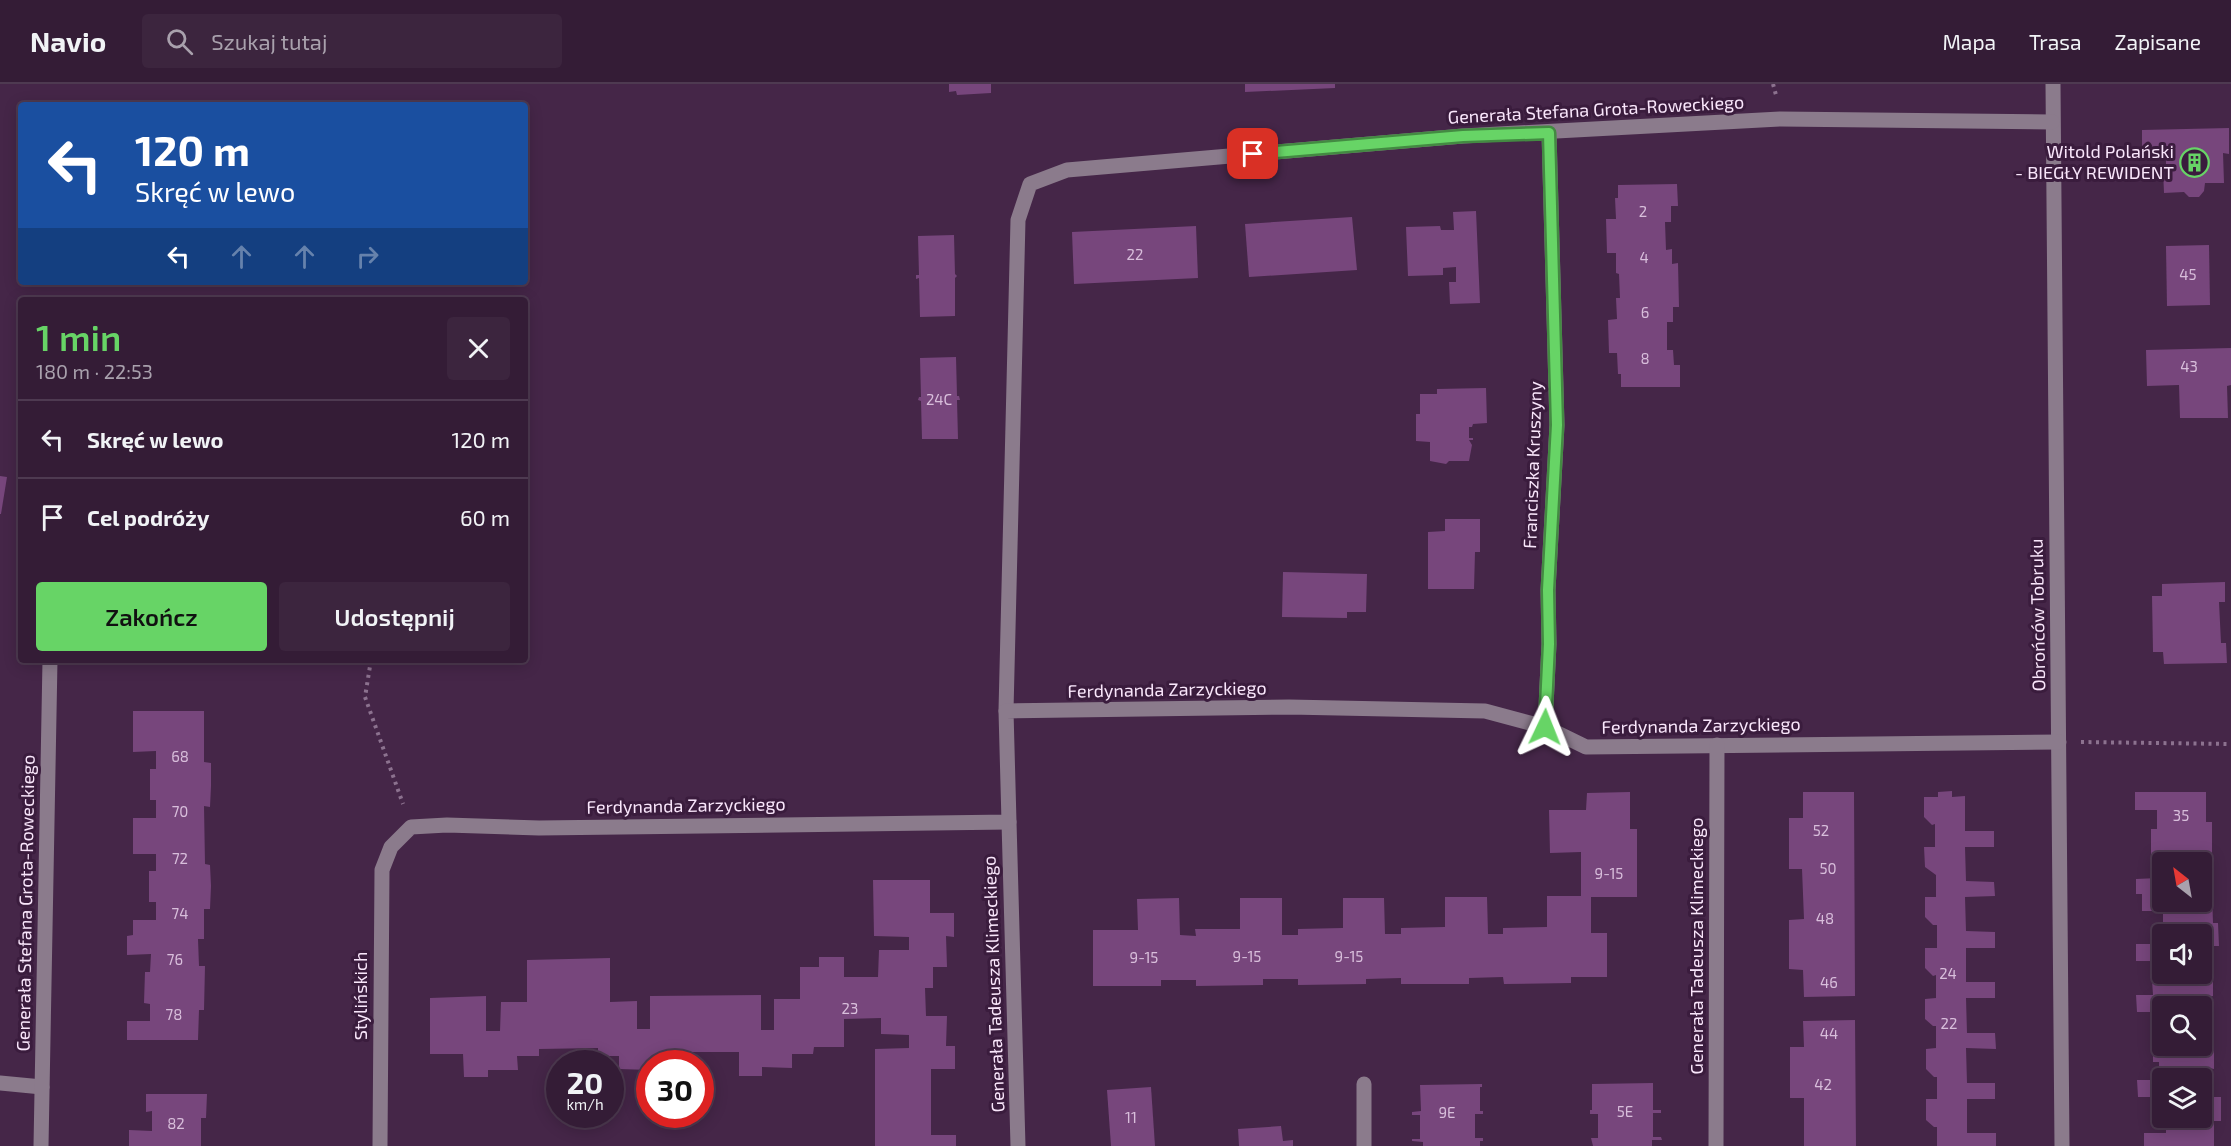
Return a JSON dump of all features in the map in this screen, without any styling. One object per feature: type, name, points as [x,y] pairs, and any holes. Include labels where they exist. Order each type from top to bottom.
[{"type":"street","name":"Obrońców Tobruku","points":[[2053,84],[2062,1146]]},
{"type":"street","name":"Generała Stefana Grota-Roweckiego","points":[[1006,711],[1018,220],[1030,184],[1067,170],[1463,136],[1780,119],[2052,122]]},
{"type":"street","name":"Franciszka Kruszyny","points":[[1545,727],[1549,644],[1548,590],[1557,425],[1549,133]]},
{"type":"street","name":"Generała Stefana Grota-Roweckiego","points":[[41,1146],[50,663]]},
{"type":"street","name":"Ferdynanda Zarzyckiego","points":[[1006,711],[1288,707],[1485,711],[1545,727],[1586,747],[2059,742]]},
{"type":"street","points":[[1006,711],[1009,822]]},
{"type":"street","name":"Generała Tadeusza Klimeckiego","points":[[1716,1146],[1717,745]]},
{"type":"street","name":"Ferdynanda Zarzyckiego","points":[[411,827],[447,825],[539,828],[1009,822]]},
{"type":"street","name":"Generała Tadeusza Klimeckiego","points":[[1009,822],[1018,1146]]},
{"type":"street","name":"Stylińskich","points":[[380,1146],[382,870],[391,847],[411,827]]},
{"type":"street","points":[[0,1083],[42,1087]]},
{"type":"street","points":[[1364,1084],[1364,1146]]},
{"type":"path","points":[[371,663],[365,697],[411,827]]},
{"type":"path","points":[[2059,742],[2231,744]]},
{"type":"building","points":[[949,84],[991,84],[991,93],[957,95],[956,91],[949,92]]},
{"type":"building","points":[[1245,84],[1335,84],[1335,88],[1245,92]]},
{"type":"building","name":"Witold Polański - BIEGŁY REWIDENT","points":[[2229,128],[2229,154],[2223,153],[2224,183],[2205,183],[2204,191],[2199,197],[2189,197],[2184,192],[2164,193],[2163,170],[2166,171],[2166,155],[2142,155],[2142,130]]},
{"type":"building","points":[[1677,184],[1678,206],[1671,206],[1671,222],[1665,222],[1666,250],[1672,249],[1672,264],[1678,263],[1679,307],[1673,307],[1673,322],[1667,322],[1667,350],[1673,350],[1674,365],[1680,365],[1680,387],[1621,387],[1617,353],[1609,353],[1608,320],[1617,319],[1616,298],[1620,298],[1616,253],[1607,253],[1606,219],[1616,219],[1615,198],[1618,198],[1618,185]]},
{"type":"building","points":[[1476,211],[1480,303],[1450,304],[1449,282],[1456,282],[1456,267],[1443,268],[1443,275],[1408,276],[1406,227],[1440,226],[1441,230],[1454,230],[1453,212]]},
{"type":"building","points":[[1352,217],[1357,270],[1249,277],[1245,224]]},
{"type":"building","points":[[1196,226],[1198,278],[1074,284],[1072,232]]},
{"type":"building","points":[[954,235],[955,274],[957,276],[955,278],[955,316],[920,317],[919,278],[916,279],[916,275],[919,275],[918,236]]},
{"type":"building","points":[[2209,245],[2210,305],[2167,306],[2166,246]]},
{"type":"building","points":[[2231,348],[2231,385],[2227,386],[2228,418],[2180,418],[2179,385],[2147,386],[2146,350]]},
{"type":"building","points":[[956,357],[957,396],[960,400],[957,400],[958,439],[922,439],[921,401],[918,400],[921,397],[920,358]]},
{"type":"building","points":[[1486,388],[1487,423],[1473,424],[1469,427],[1469,438],[1473,440],[1469,440],[1472,445],[1469,461],[1449,461],[1446,464],[1430,461],[1430,442],[1416,441],[1416,414],[1420,414],[1420,394],[1437,394],[1437,389]]},
{"type":"building","points":[[0,476],[7,477],[1,514],[0,514]]},
{"type":"building","points":[[1445,519],[1480,519],[1480,552],[1475,552],[1474,589],[1428,589],[1428,532],[1445,531]]},
{"type":"building","points":[[1283,572],[1367,574],[1366,612],[1347,612],[1347,618],[1282,617]]},
{"type":"building","points":[[2225,582],[2225,602],[2219,602],[2221,643],[2226,643],[2227,663],[2164,664],[2163,652],[2153,652],[2152,596],[2162,596],[2162,584]]},
{"type":"building","points":[[133,711],[204,711],[204,762],[211,763],[210,807],[204,806],[205,864],[210,865],[211,886],[210,909],[204,909],[204,939],[198,939],[199,966],[205,966],[204,1010],[199,1010],[198,1040],[127,1040],[127,1021],[150,1021],[150,1004],[144,1003],[145,972],[150,972],[151,954],[127,955],[127,936],[133,935],[133,920],[156,920],[156,902],[149,902],[149,871],[156,871],[156,854],[133,854],[133,818],[156,818],[156,800],[150,800],[150,769],[156,769],[156,751],[133,752]]},
{"type":"building","points":[[1952,791],[1952,797],[1965,796],[1965,831],[1994,831],[1994,847],[1965,847],[1966,881],[1994,882],[1995,896],[1965,897],[1966,931],[1995,932],[1995,948],[1966,948],[1966,982],[1995,982],[1995,998],[1966,998],[1967,1033],[1995,1033],[1996,1049],[1966,1048],[1967,1083],[1995,1083],[1995,1099],[1967,1099],[1967,1133],[1996,1133],[1996,1146],[1937,1146],[1937,1127],[1926,1120],[1926,1099],[1937,1099],[1937,1077],[1926,1069],[1926,1049],[1936,1048],[1936,1026],[1925,1019],[1925,999],[1936,998],[1936,975],[1933,976],[1925,968],[1925,948],[1937,948],[1937,925],[1933,925],[1925,917],[1925,897],[1936,897],[1936,875],[1925,867],[1924,847],[1935,847],[1935,824],[1932,825],[1924,817],[1924,797],[1938,797],[1938,792]]},
{"type":"building","points":[[1630,792],[1630,829],[1637,829],[1637,897],[1591,897],[1591,933],[1607,933],[1607,977],[1571,977],[1571,983],[1504,984],[1503,977],[1469,978],[1469,984],[1401,984],[1401,978],[1366,979],[1366,984],[1298,985],[1298,979],[1263,979],[1263,985],[1196,986],[1196,980],[1161,980],[1161,986],[1093,986],[1093,930],[1138,930],[1137,899],[1179,898],[1180,935],[1196,936],[1195,929],[1240,929],[1240,898],[1282,898],[1282,935],[1298,935],[1298,929],[1343,928],[1343,898],[1384,898],[1385,934],[1401,934],[1401,928],[1445,927],[1445,897],[1487,897],[1488,934],[1503,934],[1503,928],[1547,927],[1547,896],[1581,896],[1581,852],[1550,853],[1549,810],[1586,810],[1587,793]]},
{"type":"building","points":[[1803,792],[1854,792],[1855,996],[1804,997],[1803,970],[1789,969],[1789,920],[1804,919],[1802,869],[1789,869],[1789,818],[1803,818]]},
{"type":"building","points":[[2135,792],[2206,792],[2206,822],[2212,822],[2212,852],[2152,852],[2151,860],[2151,829],[2157,829],[2157,810],[2135,810]]},
{"type":"building","points":[[2152,878],[2152,911],[2142,911],[2142,894],[2136,894],[2136,879]]},
{"type":"building","points":[[873,880],[930,880],[930,913],[954,913],[954,937],[946,936],[947,967],[933,967],[933,988],[925,988],[926,1016],[947,1016],[946,1046],[955,1046],[955,1069],[931,1069],[931,1135],[956,1135],[956,1146],[875,1146],[875,1049],[909,1048],[909,1035],[881,1034],[881,1018],[844,1019],[844,1047],[814,1047],[813,1054],[792,1054],[792,1068],[762,1067],[762,1076],[739,1076],[739,1052],[714,1052],[714,1050],[636,1050],[636,1070],[624,1069],[624,1050],[539,1049],[539,1056],[517,1056],[518,1070],[488,1070],[488,1077],[464,1077],[463,1054],[430,1054],[430,998],[486,996],[486,1031],[500,1031],[501,1002],[527,1002],[527,960],[610,958],[610,1002],[637,1001],[637,1029],[650,1029],[650,996],[761,995],[761,1030],[774,1030],[774,999],[800,999],[800,967],[819,967],[819,957],[844,957],[844,977],[878,977],[879,950],[909,950],[909,937],[874,936]]},
{"type":"building","points":[[2212,893],[2213,923],[2218,923],[2219,946],[2212,946],[2212,924],[2163,924],[2163,912],[2212,912]]},
{"type":"building","points":[[2136,944],[2152,944],[2152,961],[2136,961]]},
{"type":"building","points":[[2213,974],[2213,996],[2152,996],[2152,1012],[2137,1012],[2136,995],[2153,995],[2152,984],[2212,984]]},
{"type":"building","points":[[1855,1020],[1856,1146],[1804,1146],[1804,1098],[1790,1098],[1790,1047],[1804,1047],[1803,1021]]},
{"type":"building","points":[[2213,1024],[2214,1069],[2159,1068],[2159,1062],[2153,1062],[2153,1056],[2212,1056]]},
{"type":"building","points":[[2137,1080],[2152,1080],[2152,1097],[2138,1097]]},
{"type":"building","points":[[1653,1083],[1653,1110],[1661,1110],[1661,1113],[1653,1113],[1653,1137],[1661,1137],[1662,1140],[1652,1140],[1652,1146],[1593,1146],[1591,1138],[1598,1138],[1598,1114],[1590,1114],[1592,1084]]},
{"type":"building","points":[[1482,1084],[1480,1111],[1483,1111],[1483,1114],[1475,1114],[1475,1138],[1483,1138],[1480,1146],[1423,1146],[1423,1142],[1412,1141],[1412,1139],[1420,1139],[1420,1115],[1412,1115],[1412,1112],[1421,1111],[1420,1085]]},
{"type":"building","points":[[1151,1087],[1155,1146],[1111,1146],[1107,1090]]},
{"type":"building","points":[[146,1094],[207,1094],[206,1118],[201,1118],[201,1146],[129,1146],[129,1130],[152,1131],[152,1111],[146,1112]]},
{"type":"building","points":[[2212,1097],[2221,1097],[2221,1121],[2214,1121],[2214,1146],[2144,1146],[2144,1133],[2166,1133],[2166,1128],[2212,1128]]},
{"type":"building","points":[[1281,1126],[1283,1141],[1293,1140],[1293,1146],[1239,1146],[1238,1129]]},
{"type":"place","name":"Witold Polański - BIEGŁY REWIDENT","points":[[2195,162]]},
{"type":"route","points":[[1253,154],[1463,136],[1549,133],[1557,425],[1548,590],[1549,644],[1545,727]]}]
